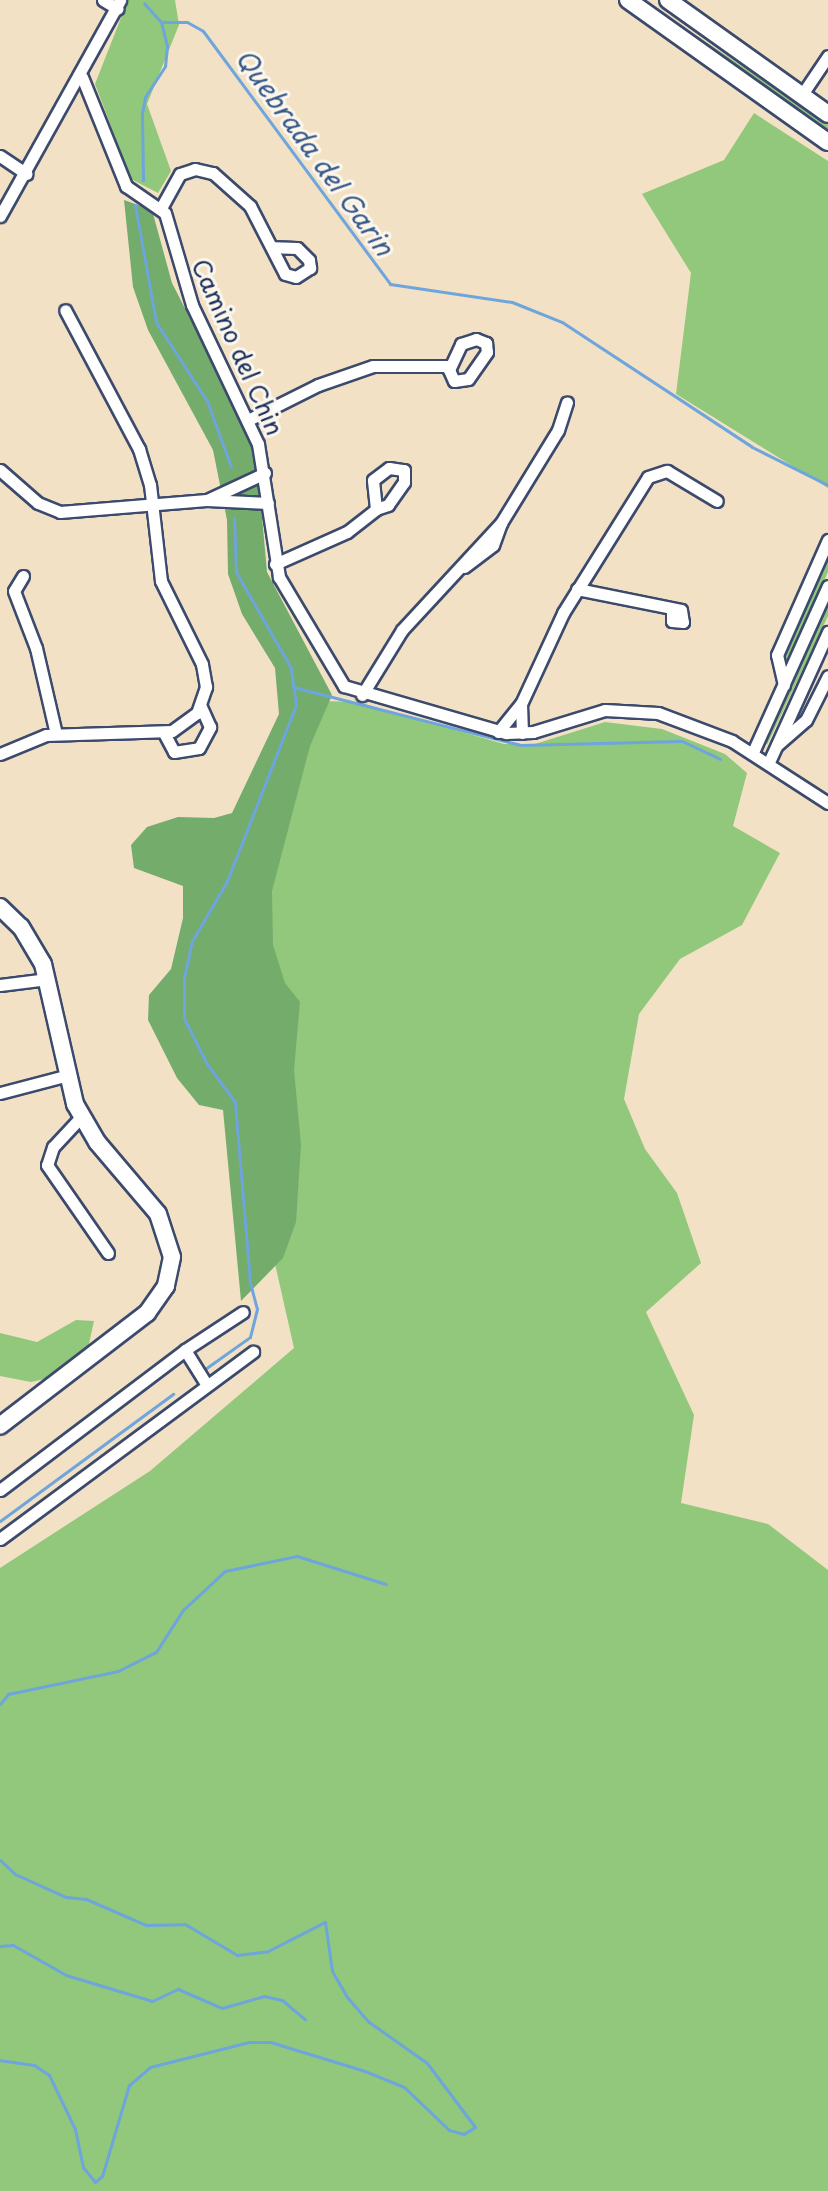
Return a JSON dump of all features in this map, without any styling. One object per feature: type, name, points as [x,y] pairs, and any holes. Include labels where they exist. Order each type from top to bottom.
[{"type":"street","points":[[0,216],[82,77],[119,4],[103,0]]},
{"type":"street","points":[[628,0],[680,40],[828,142]]},
{"type":"street","points":[[668,0],[828,114]]},
{"type":"street","points":[[680,40],[693,19]]},
{"type":"street","points":[[801,96],[828,56]]},
{"type":"street","points":[[82,77],[126,186],[161,208],[180,174],[195,169],[213,173],[244,197],[274,247]]},
{"type":"street","points":[[0,156],[27,174]]},
{"type":"street","name":"Camino del Chin","points":[[161,208],[199,322],[248,420],[265,473],[275,564],[336,678],[362,695],[498,732],[522,733],[596,712],[627,709],[697,725],[753,752],[828,803]]},
{"type":"street","points":[[65,310],[139,449],[152,505],[161,581],[205,672],[201,707],[210,727],[199,748],[174,752],[164,733]]},
{"type":"street","points":[[248,420],[318,385],[373,366],[449,366]]},
{"type":"street","points":[[362,695],[402,630],[463,567],[491,548],[501,523],[558,430],[567,402]]},
{"type":"street","points":[[0,470],[52,511],[207,500],[268,503]]},
{"type":"street","points":[[498,732],[521,704],[577,589],[651,474],[667,471],[717,501]]},
{"type":"street","points":[[207,500],[265,473]]},
{"type":"street","points":[[275,564],[347,532],[376,509]]},
{"type":"street","points":[[784,685],[777,655],[828,540]]},
{"type":"street","points":[[23,576],[14,591],[36,648],[56,734]]},
{"type":"street","points":[[753,752],[828,586]]},
{"type":"street","points":[[577,589],[672,612]]},
{"type":"street","points":[[769,762],[828,632]]},
{"type":"street","points":[[777,745],[806,720],[828,676]]},
{"type":"street","points":[[521,704],[522,733]]},
{"type":"street","points":[[0,754],[24,741],[56,734],[164,733],[187,724],[201,707]]},
{"type":"street","points":[[0,907],[30,939],[48,979],[65,1076],[81,1117],[163,1223],[171,1248],[169,1279],[147,1313],[0,1426]]},
{"type":"street","points":[[0,985],[48,979]]},
{"type":"street","points":[[0,1093],[65,1076]]},
{"type":"street","points":[[81,1117],[53,1147],[47,1165],[108,1253]]},
{"type":"street","points":[[0,1490],[185,1350],[243,1312]]},
{"type":"street","points":[[185,1350],[206,1383]]},
{"type":"street","points":[[0,1539],[206,1383],[253,1352]]},
{"type":"green space","points":[[128,0],[175,0],[179,25],[147,104],[171,171],[158,193],[131,179],[95,84]]},
{"type":"green space","points":[[697,36],[828,124],[828,134],[694,40]]},
{"type":"green space","points":[[754,113],[828,161],[828,488],[676,394],[691,273],[642,194],[724,160]]},
{"type":"green space","points":[[124,200],[152,210],[172,283],[239,414],[257,461],[267,572],[332,695],[310,746],[272,891],[273,945],[285,983],[300,1002],[294,1070],[301,1145],[296,1222],[283,1258],[241,1301],[223,1110],[199,1105],[177,1078],[148,1020],[149,995],[171,969],[183,918],[183,886],[134,868],[131,845],[147,827],[178,817],[214,818],[232,813],[279,714],[275,668],[242,614],[228,574],[227,520],[213,450],[148,330],[133,287]]},
{"type":"green space","points":[[828,550],[828,572],[785,667],[783,650]]},
{"type":"green space","points":[[828,602],[828,616],[767,745],[766,741]]},
{"type":"green space","points":[[321,701],[358,702],[504,744],[535,744],[605,722],[662,729],[725,754],[747,773],[733,826],[780,853],[742,925],[680,959],[639,1014],[624,1099],[645,1149],[677,1193],[701,1263],[646,1312],[694,1415],[681,1503],[768,1524],[828,1570],[828,2191],[0,2191],[0,1568],[150,1471],[294,1348],[273,1255],[203,1027]]},
{"type":"green space","points":[[76,1320],[94,1321],[87,1353],[58,1376],[31,1382],[0,1376],[0,1333],[37,1342]]},
{"type":"waterway","points":[[143,180],[142,113],[145,97],[165,66],[167,46],[161,22],[144,3]]},
{"type":"waterway","name":"Quebrada del Garin","points":[[161,22],[187,22],[203,31],[390,284],[512,302],[562,322],[752,447],[828,485]]},
{"type":"waterway","points":[[135,205],[156,322],[207,401],[231,467]]},
{"type":"waterway","points":[[205,1369],[250,1337],[257,1309],[250,1282],[235,1102],[207,1064],[184,1018],[184,978],[192,941],[227,881],[296,705],[291,668],[236,572],[234,518]]},
{"type":"waterway","points":[[293,687],[520,745],[682,741],[720,759]]},
{"type":"waterway","points":[[0,1521],[173,1394]]},
{"type":"waterway","points":[[0,1704],[8,1694],[118,1671],[156,1652],[183,1610],[225,1571],[297,1556],[386,1584]]},
{"type":"waterway","points":[[0,1860],[15,1874],[66,1897],[86,1899],[146,1925],[185,1924],[237,1955],[268,1951],[325,1922],[332,1971],[347,1997],[369,2022],[427,2063],[475,2127],[464,2134],[449,2130],[404,2087],[365,2071],[270,2042],[249,2042],[150,2067],[129,2085],[102,2176],[95,2182],[83,2167],[75,2129],[49,2075],[34,2065],[0,2060]]},
{"type":"waterway","points":[[0,1946],[13,1945],[66,1975],[152,2001],[178,1989],[222,2008],[264,1996],[282,2000],[305,2019]]}]
